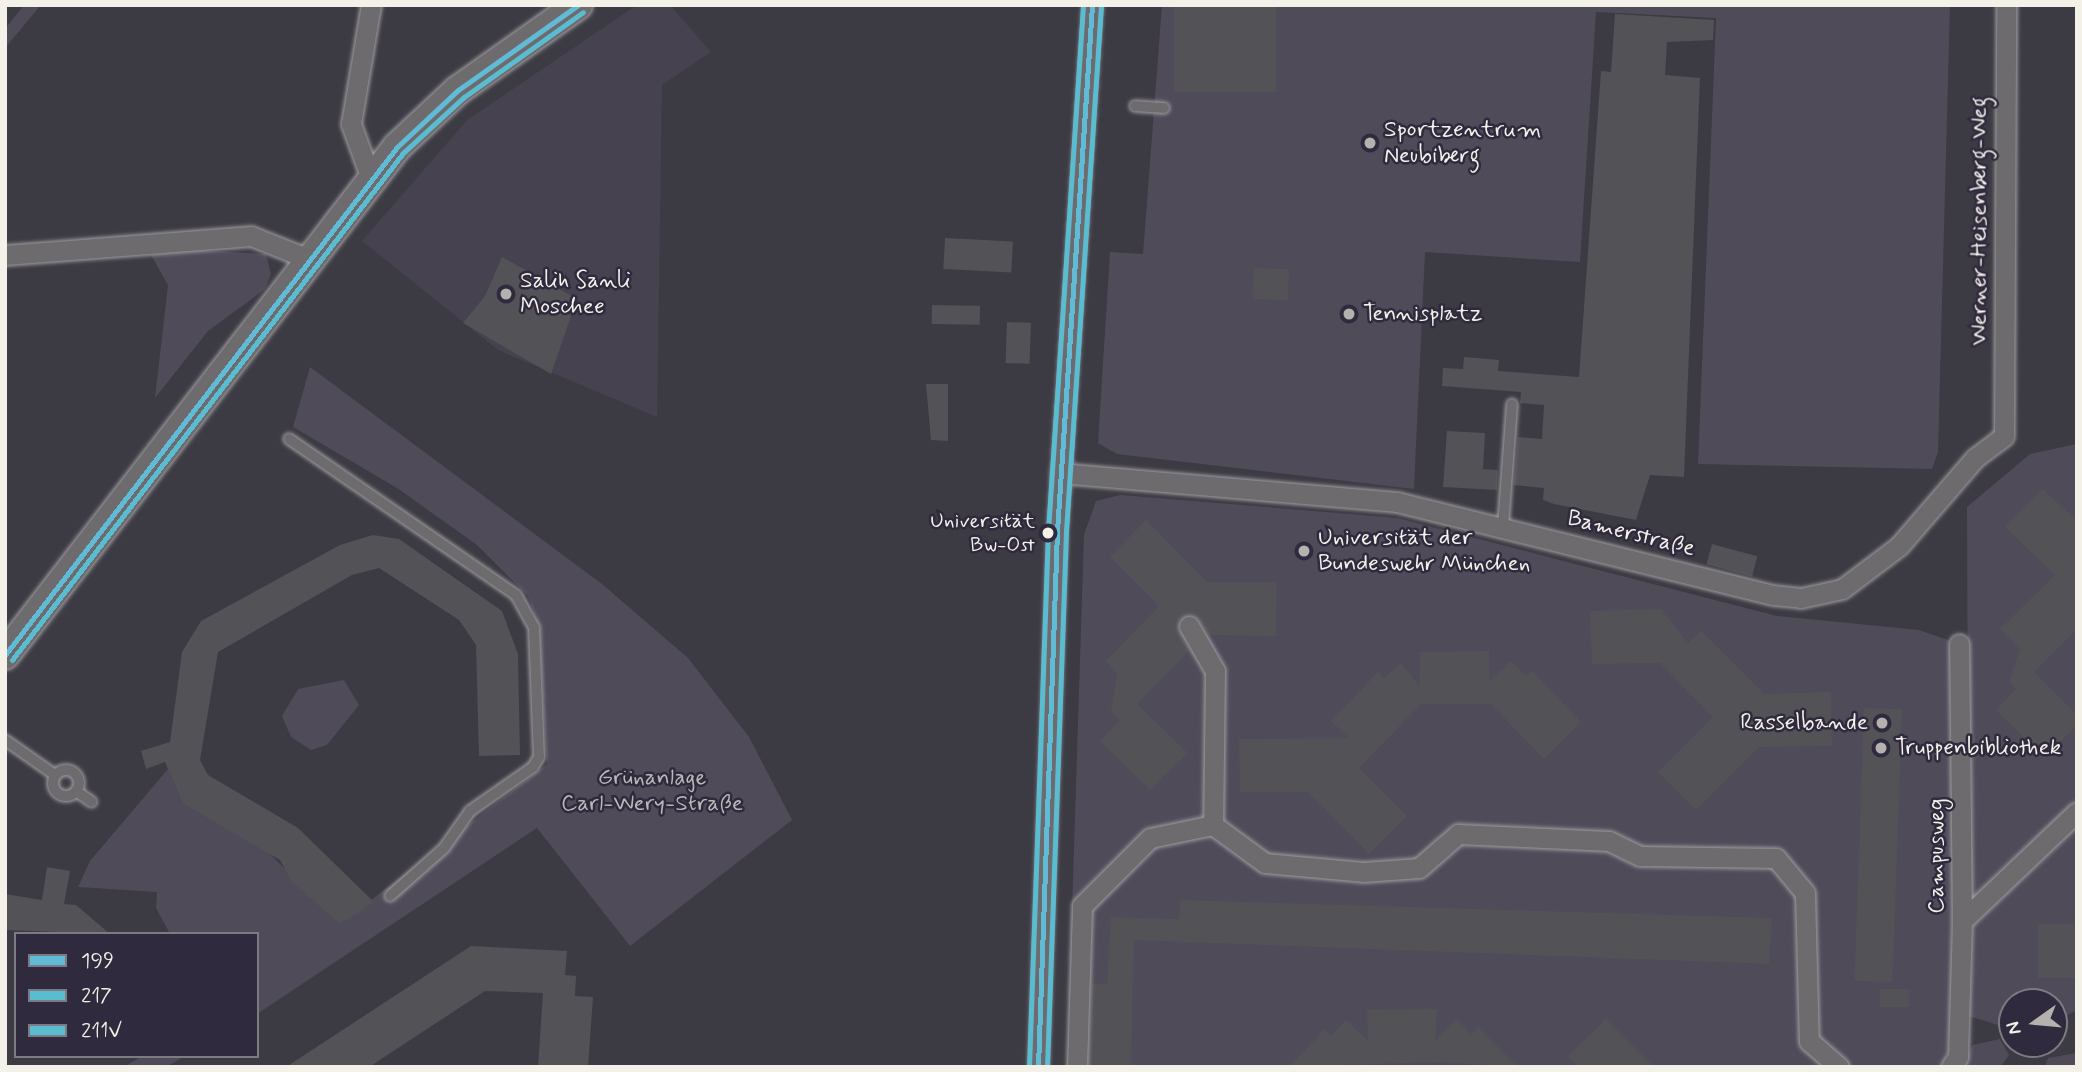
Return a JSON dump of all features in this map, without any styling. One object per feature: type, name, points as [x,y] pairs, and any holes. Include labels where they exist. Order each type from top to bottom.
[{"type":"main road","points":[[5,655],[371,178],[458,90],[578,5]]},
{"type":"street","points":[[371,5],[351,124],[354,146],[371,178]]},
{"type":"street","points":[[1038,1067],[1060,473],[1092,5]]},
{"type":"street","name":"Werner-Heisenberg-Weg","points":[[2004,436],[2006,5]]},
{"type":"street","points":[[5,255],[251,236],[309,259]]},
{"type":"street","name":"Bamerstraße","points":[[1060,473],[1397,502],[1773,595],[1821,594],[1853,583],[1881,561],[2004,436]]},
{"type":"street","points":[[1189,626],[1215,671],[1213,825]]},
{"type":"street","name":"Campusweg","points":[[1951,1067],[1958,1057],[1962,921],[1959,644]]},
{"type":"street","points":[[1962,921],[2077,812]]},
{"type":"street","points":[[1077,1067],[1082,906],[1150,838],[1213,825],[1265,863],[1351,871],[1408,872],[1458,834],[1609,841],[1640,856],[1776,858],[1805,894],[1809,1041],[1839,1067]]},
{"type":"street","points":[[1962,866],[1976,890],[1996,889]]},
{"type":"lane","points":[[1135,106],[1164,107]]},
{"type":"lane","points":[[1503,527],[1512,404]]},
{"type":"lane","points":[[289,439],[516,595],[534,628],[539,757],[533,767],[470,811],[444,848],[390,896]]},
{"type":"lane","points":[[5,740],[55,775],[73,772],[76,791]]},
{"type":"lane","points":[[55,775],[57,792],[76,791],[92,802]]},
{"type":"shaded area","points":[[637,5],[670,5],[711,52],[662,85],[657,417],[498,350],[362,241],[467,120]]},
{"type":"green space","points":[[24,5],[41,5],[5,48],[5,29]]},
{"type":"green space","name":"Sportzentrum Neubiberg","points":[[1162,5],[1950,5],[1938,452],[1932,469],[1698,464],[1716,18],[1596,12],[1580,262],[1425,252],[1414,489],[1117,454],[1098,443],[1110,252],[1143,254]]},
{"type":"green space","points":[[193,250],[266,254],[271,274],[265,289],[208,331],[155,398],[168,285],[151,255]]},
{"type":"green space","name":"Grünanlage Carl-Wery-Straße","points":[[310,367],[602,584],[688,658],[749,737],[792,820],[630,946],[537,828],[259,1013],[259,932],[169,932],[156,908],[157,892],[78,887],[90,861],[168,769],[183,804],[269,853],[340,924],[547,764],[539,626],[528,596],[477,545],[397,488],[293,427]]},
{"type":"green space","points":[[2077,444],[2077,1010],[2068,1015],[2068,988],[1998,988],[1998,1025],[1969,1016],[1967,507],[2030,454]]},
{"type":"green space","name":"Universität der Bundeswehr München","points":[[1120,495],[1397,518],[1777,616],[1919,630],[1954,642],[1951,1046],[1941,1067],[1067,1067],[1084,535],[1096,501]]},
{"type":"green space","points":[[344,680],[359,705],[327,745],[311,750],[291,737],[282,716],[298,689]]},
{"type":"green space","points":[[1998,1039],[1998,1058],[2007,1058],[2000,1067],[1962,1067],[1973,1045]]},
{"type":"green space","points":[[2077,1053],[2077,1067],[2045,1067],[2048,1058],[2068,1058],[2068,1055]]},
{"type":"green space","points":[[139,1058],[182,1058],[166,1067],[123,1067]]},
{"type":"building","points":[[1174,5],[1276,5],[1276,92],[1174,92]]},
{"type":"building","points":[[1615,14],[1714,20],[1713,40],[1667,42],[1665,75],[1700,78],[1684,477],[1650,475],[1636,520],[1554,504],[1543,500],[1544,488],[1514,485],[1518,437],[1542,439],[1544,405],[1520,403],[1521,392],[1442,386],[1443,368],[1463,369],[1464,357],[1499,360],[1498,371],[1579,377],[1601,71],[1611,72]]},
{"type":"building","points":[[945,238],[1013,242],[1011,273],[943,269]]},
{"type":"building","points":[[502,257],[577,299],[551,374],[463,323],[485,296]]},
{"type":"building","points":[[1254,268],[1289,269],[1288,300],[1253,299]]},
{"type":"building","points":[[932,305],[980,306],[980,325],[932,324]]},
{"type":"building","points":[[1007,322],[1031,323],[1030,364],[1006,363]]},
{"type":"building","points":[[926,384],[948,384],[948,441],[931,440]]},
{"type":"building","points":[[1447,431],[1485,433],[1483,469],[1498,470],[1497,490],[1443,487]]},
{"type":"building","points":[[2043,489],[2077,521],[2077,629],[2034,672],[2077,715],[2077,725],[2045,758],[1996,710],[2016,689],[2009,682],[2020,649],[2000,629],[2055,575],[2005,527]]},
{"type":"building","points":[[1146,520],[1207,582],[1277,582],[1276,636],[1209,635],[1194,615],[1179,619],[1189,651],[1137,704],[1188,753],[1150,790],[1100,741],[1120,720],[1111,711],[1117,673],[1106,661],[1159,606],[1110,557]]},
{"type":"building","points":[[373,535],[399,539],[502,611],[518,654],[520,755],[479,756],[476,645],[459,620],[379,568],[352,575],[218,652],[200,760],[208,775],[298,828],[374,902],[340,924],[292,882],[280,860],[183,804],[165,762],[146,769],[141,751],[170,742],[182,652],[201,621],[340,545]]},
{"type":"building","points":[[1712,544],[1757,556],[1752,576],[1707,564]]},
{"type":"building","points":[[1661,609],[1688,643],[1701,631],[1764,694],[1831,692],[1832,746],[1759,747],[1696,810],[1658,772],[1713,717],[1660,663],[1592,664],[1590,611]]},
{"type":"building","points":[[1489,651],[1489,682],[1511,661],[1526,676],[1532,671],[1581,722],[1544,759],[1491,704],[1421,704],[1359,768],[1407,816],[1369,854],[1308,792],[1240,792],[1239,739],[1349,738],[1331,721],[1378,672],[1384,678],[1401,663],[1419,686],[1420,652]]},
{"type":"building","points":[[1864,708],[1902,709],[1892,982],[1854,981]]},
{"type":"building","points":[[47,867],[70,871],[64,904],[76,905],[108,932],[5,930],[5,894],[42,900]]},
{"type":"building","points":[[1180,900],[1772,918],[1769,964],[1134,940],[1131,1067],[1089,1067],[1092,984],[1107,984],[1111,917],[1179,919]]},
{"type":"building","points":[[2038,924],[2077,924],[2077,978],[2038,978]]},
{"type":"building","points":[[471,946],[567,951],[565,975],[576,976],[575,996],[593,997],[588,1067],[538,1067],[543,993],[485,991],[369,1067],[286,1067]]},
{"type":"building","points":[[1880,989],[1909,989],[1909,1007],[1880,1007]]},
{"type":"building","points":[[1437,1009],[1435,1041],[1457,1019],[1471,1034],[1478,1027],[1518,1067],[1437,1062],[1289,1067],[1325,1029],[1331,1036],[1346,1020],[1368,1041],[1367,1010]]},
{"type":"building","points":[[1606,1019],[1654,1067],[1579,1067],[1568,1056]]},
{"type":"transit line","name":"199","points":[[5,655],[397,147],[458,90],[578,5]]},
{"type":"transit line","name":"211V","points":[[1029,1067],[1048,531],[1083,5]]},
{"type":"transit line","name":"199","points":[[1038,1067],[1057,531],[1092,5]]},
{"type":"transit line","name":"217","points":[[1047,1067],[1066,531],[1101,6]]},
{"type":"transit line","name":"217","points":[[12,660],[403,153],[464,97],[583,12]]},
{"type":"place","name":"Sportzentrum Neubiberg","points":[[1370,143]]},
{"type":"place","name":"Salih Sanli Moschee","points":[[506,294]]},
{"type":"place","name":"Tennisplatz","points":[[1349,314]]},
{"type":"place","name":"Universität Bw-Ost","points":[[1048,533]]},
{"type":"place","name":"Universität der Bundeswehr München","points":[[1304,551]]},
{"type":"place","name":"Rasselbande","points":[[1882,723]]},
{"type":"place","name":"Truppenbibliothek","points":[[1881,748]]}]
